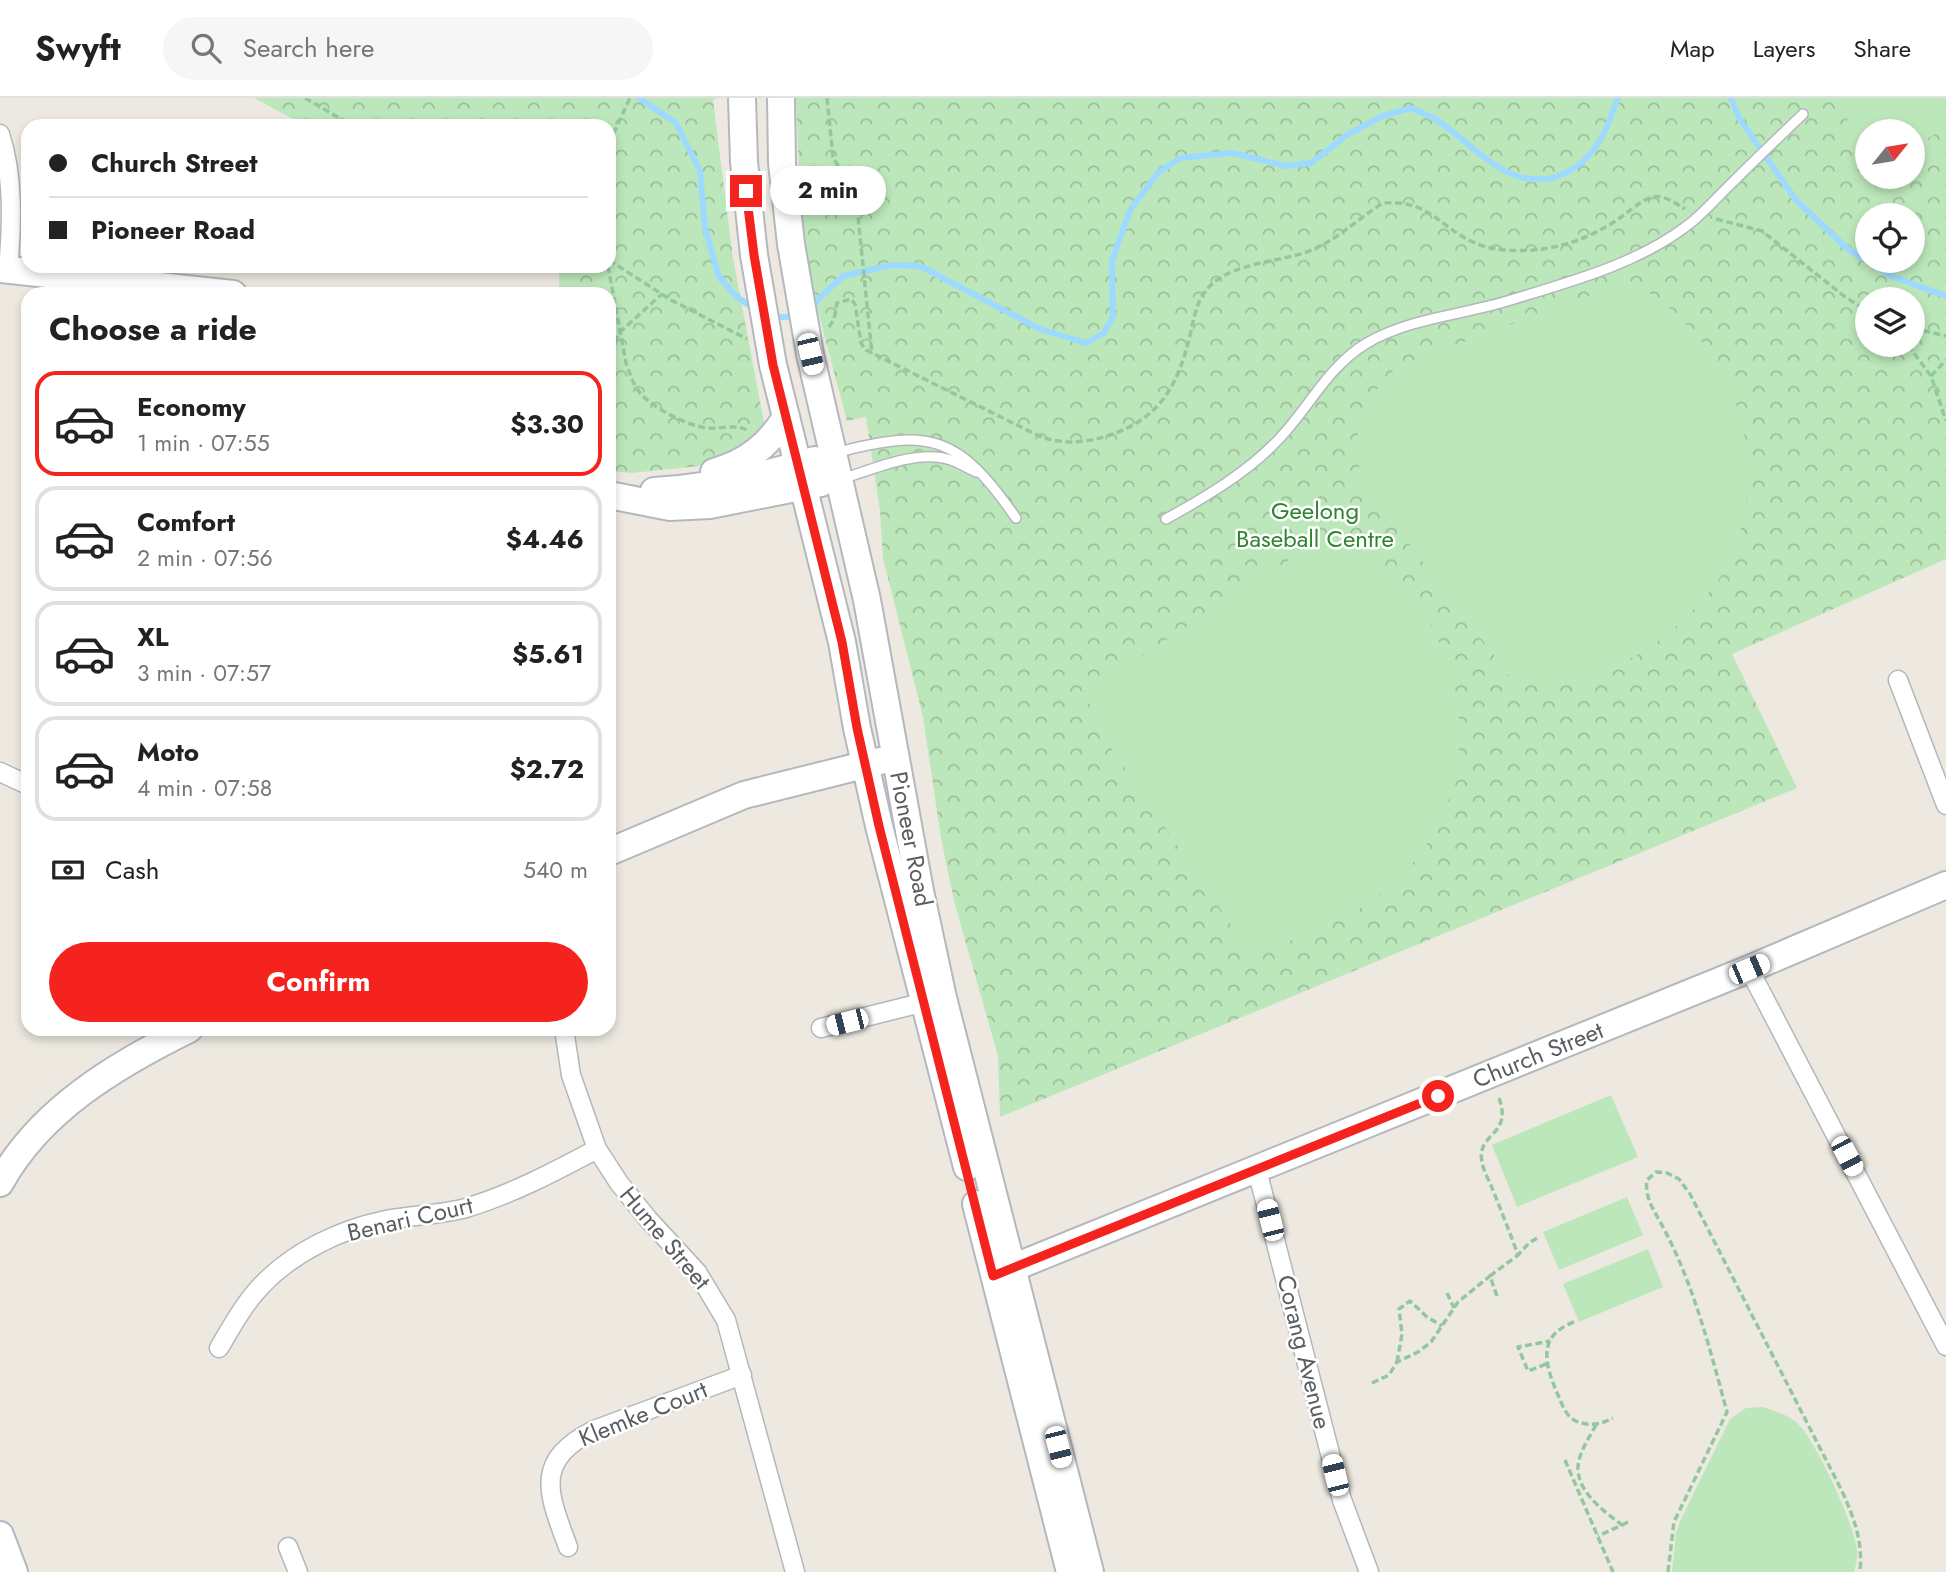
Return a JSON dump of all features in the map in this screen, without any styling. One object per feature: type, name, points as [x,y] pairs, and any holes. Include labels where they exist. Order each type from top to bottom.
[{"type":"main road","name":"Pioneer Road","points":[[742,98],[744,162],[754,255],[773,365],[842,642],[865,765],[934,1000],[1003,1272],[1070,1572]]},
{"type":"main road","name":"Pioneer Road","points":[[781,98],[782,163],[791,244],[810,354],[867,600],[934,1000]]},
{"type":"main road","points":[[33,273],[166,287]]},
{"type":"main road","points":[[616,487],[718,471],[743,460],[764,446],[786,417]]},
{"type":"main road","points":[[616,496],[670,507],[710,505],[800,476],[834,454]]},
{"type":"main road","points":[[800,476],[839,480]]},
{"type":"main road","points":[[616,849],[744,795],[895,757]]},
{"type":"main road","name":"Church Street","points":[[1003,1272],[1749,969],[1946,885]]},
{"type":"main road","points":[[4,1166],[64,1107],[98,1079],[176,1036]]},
{"type":"main road","name":"Pioneer Road","points":[[1003,1272],[1090,1572]]},
{"type":"main road","points":[[0,1535],[14,1572]]},
{"type":"street","points":[[0,134],[10,184],[12,225],[4,270]]},
{"type":"street","points":[[1898,680],[1946,805]]},
{"type":"street","points":[[0,772],[21,782]]},
{"type":"street","points":[[1749,969],[1946,1346]]},
{"type":"street","points":[[821,1028],[934,1000]]},
{"type":"street","name":"Hume Street","points":[[565,1036],[571,1075],[597,1149],[619,1183],[648,1219],[697,1272],[726,1320],[795,1572]]},
{"type":"street","name":"Benari Court","points":[[219,1348],[241,1312],[262,1285],[317,1244],[353,1229],[385,1220],[464,1209],[534,1183],[597,1149]]},
{"type":"street","name":"Corang Avenue","points":[[1257,1170],[1342,1500],[1368,1572]]},
{"type":"street","name":"Klemke Court","points":[[568,1547],[551,1496],[550,1477],[559,1455],[573,1441],[594,1430],[742,1375]]},
{"type":"street","points":[[288,1547],[298,1572]]},
{"type":"lane","points":[[1166,519],[1239,472],[1277,442],[1330,373],[1354,351],[1402,327],[1509,301],[1597,272],[1669,238],[1699,215],[1803,114]]},
{"type":"lane","points":[[834,454],[888,441],[912,439],[933,442],[961,456],[992,483],[1016,518]]},
{"type":"lane","points":[[839,480],[911,459],[935,457],[957,462],[992,483]]},
{"type":"path","points":[[305,98],[341,119]]},
{"type":"path","points":[[616,128],[630,98]]},
{"type":"path","points":[[827,98],[834,157],[856,197],[872,354]]},
{"type":"path","points":[[823,330],[833,322],[837,303],[851,299],[855,304],[861,343],[864,349],[872,354],[1039,436],[1058,442],[1085,442],[1129,429],[1147,417],[1164,400],[1184,359],[1196,309],[1203,293],[1213,282],[1229,273],[1323,245],[1383,203],[1393,202],[1417,207],[1431,213],[1468,240],[1501,250],[1536,250],[1578,241],[1610,226],[1651,198],[1660,196],[1699,215],[1762,231],[1855,303]]},
{"type":"path","points":[[616,264],[721,327],[747,339],[756,340]]},
{"type":"path","points":[[616,339],[620,332],[662,294]]},
{"type":"path","points":[[616,310],[631,378],[639,392],[649,401],[696,426],[737,426],[752,433]]},
{"type":"path","points":[[1925,331],[1946,336]]},
{"type":"path","points":[[1917,357],[1931,376],[1946,421]]},
{"type":"path","points":[[1931,376],[1946,360]]},
{"type":"path","points":[[1499,1098],[1504,1112],[1503,1119],[1500,1127],[1483,1145],[1482,1162],[1518,1255]]},
{"type":"path","points":[[1668,1572],[1674,1522],[1727,1412],[1690,1287],[1678,1256],[1646,1194],[1647,1180],[1656,1172],[1667,1173],[1679,1179],[1698,1209],[1842,1491],[1858,1528],[1861,1545],[1860,1572]]},
{"type":"path","points":[[1397,1362],[1425,1347],[1467,1293],[1539,1237]]},
{"type":"path","points":[[1490,1276],[1497,1296]]},
{"type":"path","points":[[1447,1293],[1454,1308]]},
{"type":"path","points":[[1372,1383],[1389,1375],[1397,1362],[1402,1334],[1399,1309],[1401,1306],[1410,1301],[1427,1317],[1442,1326]]},
{"type":"path","points":[[1574,1322],[1556,1332],[1550,1340],[1546,1364],[1567,1413],[1574,1421],[1596,1425],[1613,1418]]},
{"type":"path","points":[[1546,1364],[1528,1371],[1518,1348],[1550,1340]]},
{"type":"path","points":[[1596,1425],[1579,1459],[1581,1479],[1585,1490],[1597,1505],[1622,1525]]},
{"type":"path","points":[[1565,1460],[1613,1572]]},
{"type":"path","points":[[1598,1536],[1628,1522]]},
{"type":"green space","points":[[254,98],[717,98],[713,100],[733,258],[766,433],[719,464],[632,473],[616,472],[616,287],[559,287],[559,273],[616,273],[616,119],[293,119]]},
{"type":"green space","name":"Geelong Baseball Centre","points":[[796,98],[1946,98],[1946,559],[1732,654],[1797,788],[1000,1117],[998,1056],[954,901],[941,838],[923,717],[883,558],[880,511],[866,417],[847,421],[813,293],[800,199]]},
{"type":"green space","points":[[1836,98],[1946,98],[1946,128],[1925,139],[1925,119],[1855,119],[1855,133]]},
{"type":"green space","points":[[1630,281],[1664,304],[1693,331],[1716,363],[1734,397],[1744,435],[1748,473],[1745,513],[1733,553],[1718,581],[1697,606],[1650,647],[1613,667],[1577,678],[1512,679],[1362,482],[1357,447],[1362,418],[1375,392],[1398,366]]},
{"type":"green space","points":[[1340,527],[1409,594],[1427,619],[1445,656],[1456,694],[1460,733],[1456,772],[1445,809],[1428,843],[1403,874],[1371,901],[1345,917],[1261,953],[1249,951],[1093,721],[1089,702],[1098,686],[1108,678]]},
{"type":"green space","points":[[1611,1095],[1638,1157],[1517,1207],[1492,1145]]},
{"type":"green space","points":[[1627,1197],[1643,1235],[1559,1270],[1543,1232]]},
{"type":"green space","points":[[1648,1249],[1663,1287],[1579,1322],[1563,1284]]},
{"type":"green space","points":[[1762,1407],[1783,1414],[1797,1423],[1817,1451],[1854,1537],[1857,1556],[1854,1572],[1672,1572],[1676,1533],[1681,1519],[1730,1419],[1746,1408]]},
{"type":"waterway","points":[[639,98],[676,123],[700,171],[705,228],[719,277],[737,297],[756,310]]},
{"type":"waterway","points":[[810,307],[843,276],[891,265],[920,266],[1040,329],[1086,343],[1104,333],[1113,316],[1112,261],[1130,210],[1158,173],[1180,158],[1233,153],[1285,166],[1311,163],[1347,135],[1380,117],[1411,108],[1443,125],[1500,168],[1531,179],[1546,179],[1573,169],[1585,159],[1604,133],[1618,98]]},
{"type":"waterway","points":[[1731,98],[1739,118],[1796,200],[1855,254]]},
{"type":"waterway","points":[[1886,273],[1946,296]]},
{"type":"waterway","points":[[771,318],[795,316]]},
{"type":"route","points":[[746,191],[773,365],[842,642],[857,728],[879,826],[993,1276],[1438,1096]]}]
